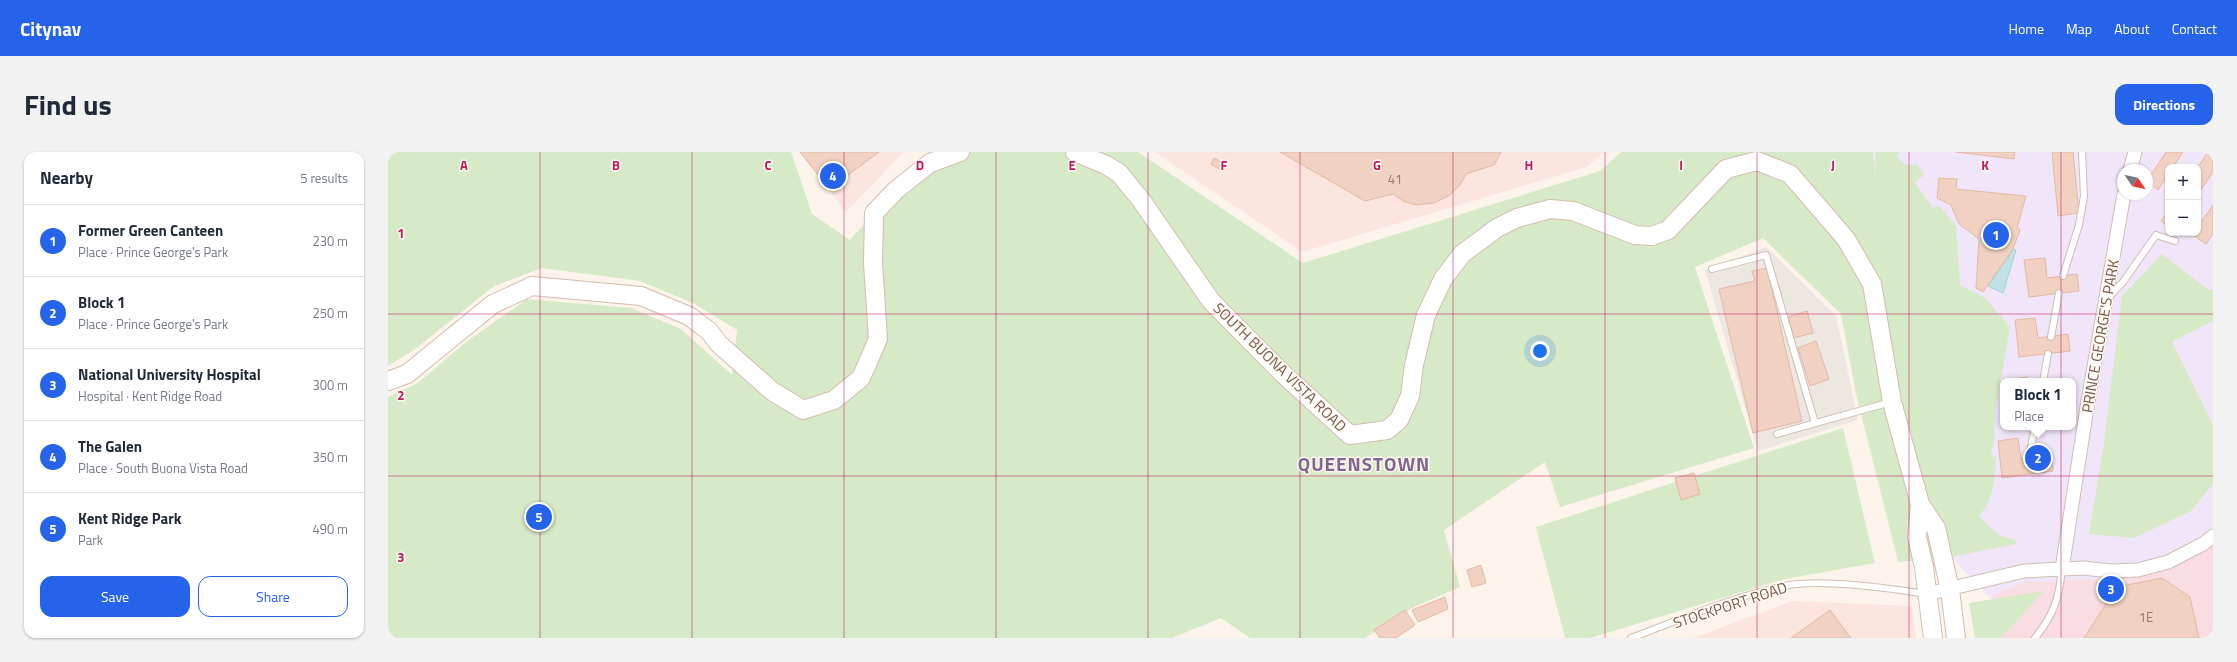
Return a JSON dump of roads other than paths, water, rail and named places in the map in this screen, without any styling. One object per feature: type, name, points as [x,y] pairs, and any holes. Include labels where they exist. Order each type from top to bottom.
[{"type":"street","points":[[388,381],[407,374],[493,304],[532,286],[641,296],[688,316],[709,331],[719,344],[772,391],[803,410],[834,400],[861,378],[878,339],[873,263],[874,213],[896,190],[930,163],[960,152]]},
{"type":"street","name":"SOUTH BUONA VISTA ROAD","points":[[1075,152],[1106,165],[1119,173],[1141,200],[1211,301],[1281,372],[1350,435],[1387,430],[1399,420],[1410,396],[1414,365],[1426,315],[1443,279],[1462,254],[1497,228],[1517,218],[1550,209],[1574,211],[1635,235],[1652,236],[1668,230],[1726,169],[1757,161],[1790,174],[1846,239],[1872,284],[1892,402],[1920,504],[1936,528],[1950,590],[1956,638]]},
{"type":"street","points":[[2132,164],[2135,152]]},
{"type":"street","name":"PRINCE GEORGE'S PARK","points":[[2062,569],[2123,200]]},
{"type":"street","name":"SOUTH BUONA VISTA ROAD","points":[[1920,504],[1918,537],[1924,567],[1933,638]]},
{"type":"street","points":[[1927,594],[1950,590],[2024,571],[2062,569],[2138,570],[2168,562],[2203,544],[2213,536]]},
{"type":"lane","points":[[2063,276],[2079,225],[2084,196],[2082,152]]},
{"type":"lane","points":[[2106,301],[2123,282],[2156,235],[2175,241]]},
{"type":"lane","points":[[1712,269],[1766,256],[1815,423]]},
{"type":"lane","points":[[2051,337],[2059,293]]},
{"type":"lane","points":[[2044,378],[2048,354]]},
{"type":"lane","points":[[1777,434],[1892,402]]},
{"type":"lane","points":[[2029,457],[2034,430]]},
{"type":"lane","name":"PRINCE GEORGE'S PARK","points":[[2035,638],[2050,619],[2058,599],[2062,569]]},
{"type":"lane","name":"STOCKPORT ROAD","points":[[1631,638],[1744,597],[1790,585],[1826,583],[1927,594]]},
{"type":"water","points":[[2014,249],[2016,250],[2003,293],[1988,286]]},
{"type":"place","name":"The Galen","points":[[833,176]]},
{"type":"place","name":"Former Green Canteen","points":[[1996,235]]},
{"type":"place","name":"Block 1","points":[[2038,458]]},
{"type":"place","name":"Kent Ridge Park","points":[[539,517]]},
{"type":"place","name":"National University Hospital","points":[[2111,589]]},
{"type":"district","name":"QUEENSTOWN","points":[[1364,463]]}]
